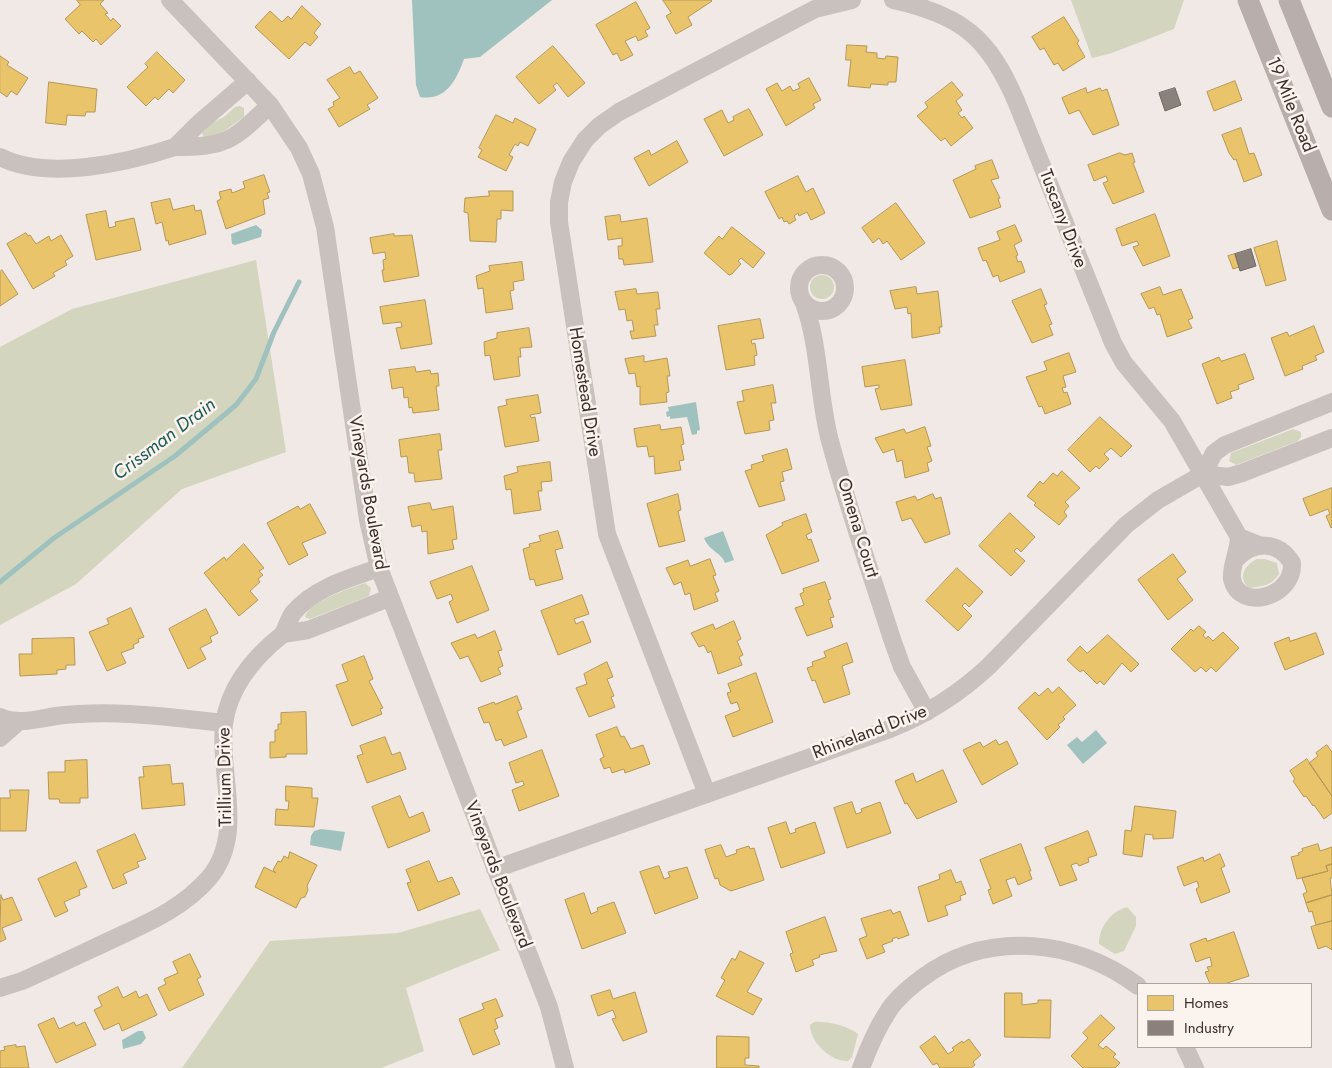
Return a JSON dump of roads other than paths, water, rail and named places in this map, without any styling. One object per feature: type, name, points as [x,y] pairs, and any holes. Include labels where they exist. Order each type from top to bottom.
[{"type":"main road","name":"19 Mile Road","points":[[1248,0],[1332,210]]},
{"type":"main road","points":[[1290,0],[1332,106]]},
{"type":"street","name":"Vineyards Boulevard","points":[[171,0],[270,105],[300,148],[311,174],[320,204],[368,520],[378,568],[548,1007],[565,1068]]},
{"type":"street","name":"Homestead Drive","points":[[706,794],[607,534],[570,305],[559,222],[559,202],[563,182],[571,162],[585,140],[599,126],[619,112],[814,9],[852,0]]},
{"type":"street","name":"Tuscany Drive","points":[[894,0],[917,5],[944,15],[974,36],[990,51],[1004,74],[1016,101],[1113,344],[1124,363],[1168,414],[1239,537]]},
{"type":"street","points":[[175,147],[198,124],[248,81]]},
{"type":"street","points":[[1,162],[48,168],[72,168],[107,165],[175,147],[203,147],[234,138],[270,105]]},
{"type":"street","name":"Omena Court","points":[[814,335],[822,320],[842,298],[844,283],[837,270],[830,266],[815,265],[802,274],[798,289],[814,335],[817,371],[830,440],[892,639],[902,667],[927,712]]},
{"type":"street","points":[[804,303],[817,310],[832,309]]},
{"type":"street","points":[[1332,402],[1225,445],[1214,453],[1204,474],[1228,477],[1332,438]]},
{"type":"street","name":"Rhineland Drive","points":[[495,869],[890,729],[927,712],[965,688],[989,666],[1142,511],[1204,474]]},
{"type":"street","points":[[1239,537],[1259,545],[1275,547],[1283,551],[1292,563],[1290,580],[1282,588],[1261,597],[1250,598],[1241,595],[1233,586],[1231,576],[1239,537]]},
{"type":"street","points":[[1236,559],[1247,550],[1259,545]]},
{"type":"street","name":"Trillium Drive","points":[[0,988],[22,981],[177,908],[210,876],[222,854],[229,830],[224,723],[237,685],[253,661],[283,634],[292,614],[309,599],[327,588],[378,568]]},
{"type":"street","points":[[283,634],[308,630],[389,598]]},
{"type":"street","points":[[0,716],[18,722],[105,713],[224,723]]},
{"type":"street","points":[[0,738],[18,722]]},
{"type":"street","points":[[861,1068],[887,1011],[912,985],[950,960],[968,953],[992,947],[1038,946],[1078,954],[1137,985]]},
{"type":"street","points":[[1185,1048],[1195,1068]]},
{"type":"water","points":[[412,0],[552,0],[480,57],[464,59],[453,82],[443,93],[437,96],[420,97],[416,85]]},
{"type":"water","points":[[256,225],[262,230],[261,237],[235,245],[232,244],[231,234]]},
{"type":"water","points":[[696,402],[700,430],[697,431],[697,434],[692,435],[687,417],[670,419],[670,416],[667,417],[666,412],[669,411],[668,407]]},
{"type":"water","points":[[723,531],[734,560],[725,563],[704,538]]},
{"type":"water","points":[[1096,730],[1107,743],[1083,764],[1067,745],[1077,737],[1082,742]]},
{"type":"water","points":[[321,829],[345,832],[341,851],[310,845],[311,836],[314,831]]},
{"type":"water","points":[[138,1031],[143,1031],[146,1038],[141,1044],[123,1049],[122,1040]]},
{"type":"waterway","name":"Crissman Drain","points":[[0,582],[54,538],[175,456],[236,405],[256,379],[274,332],[299,282]]}]
